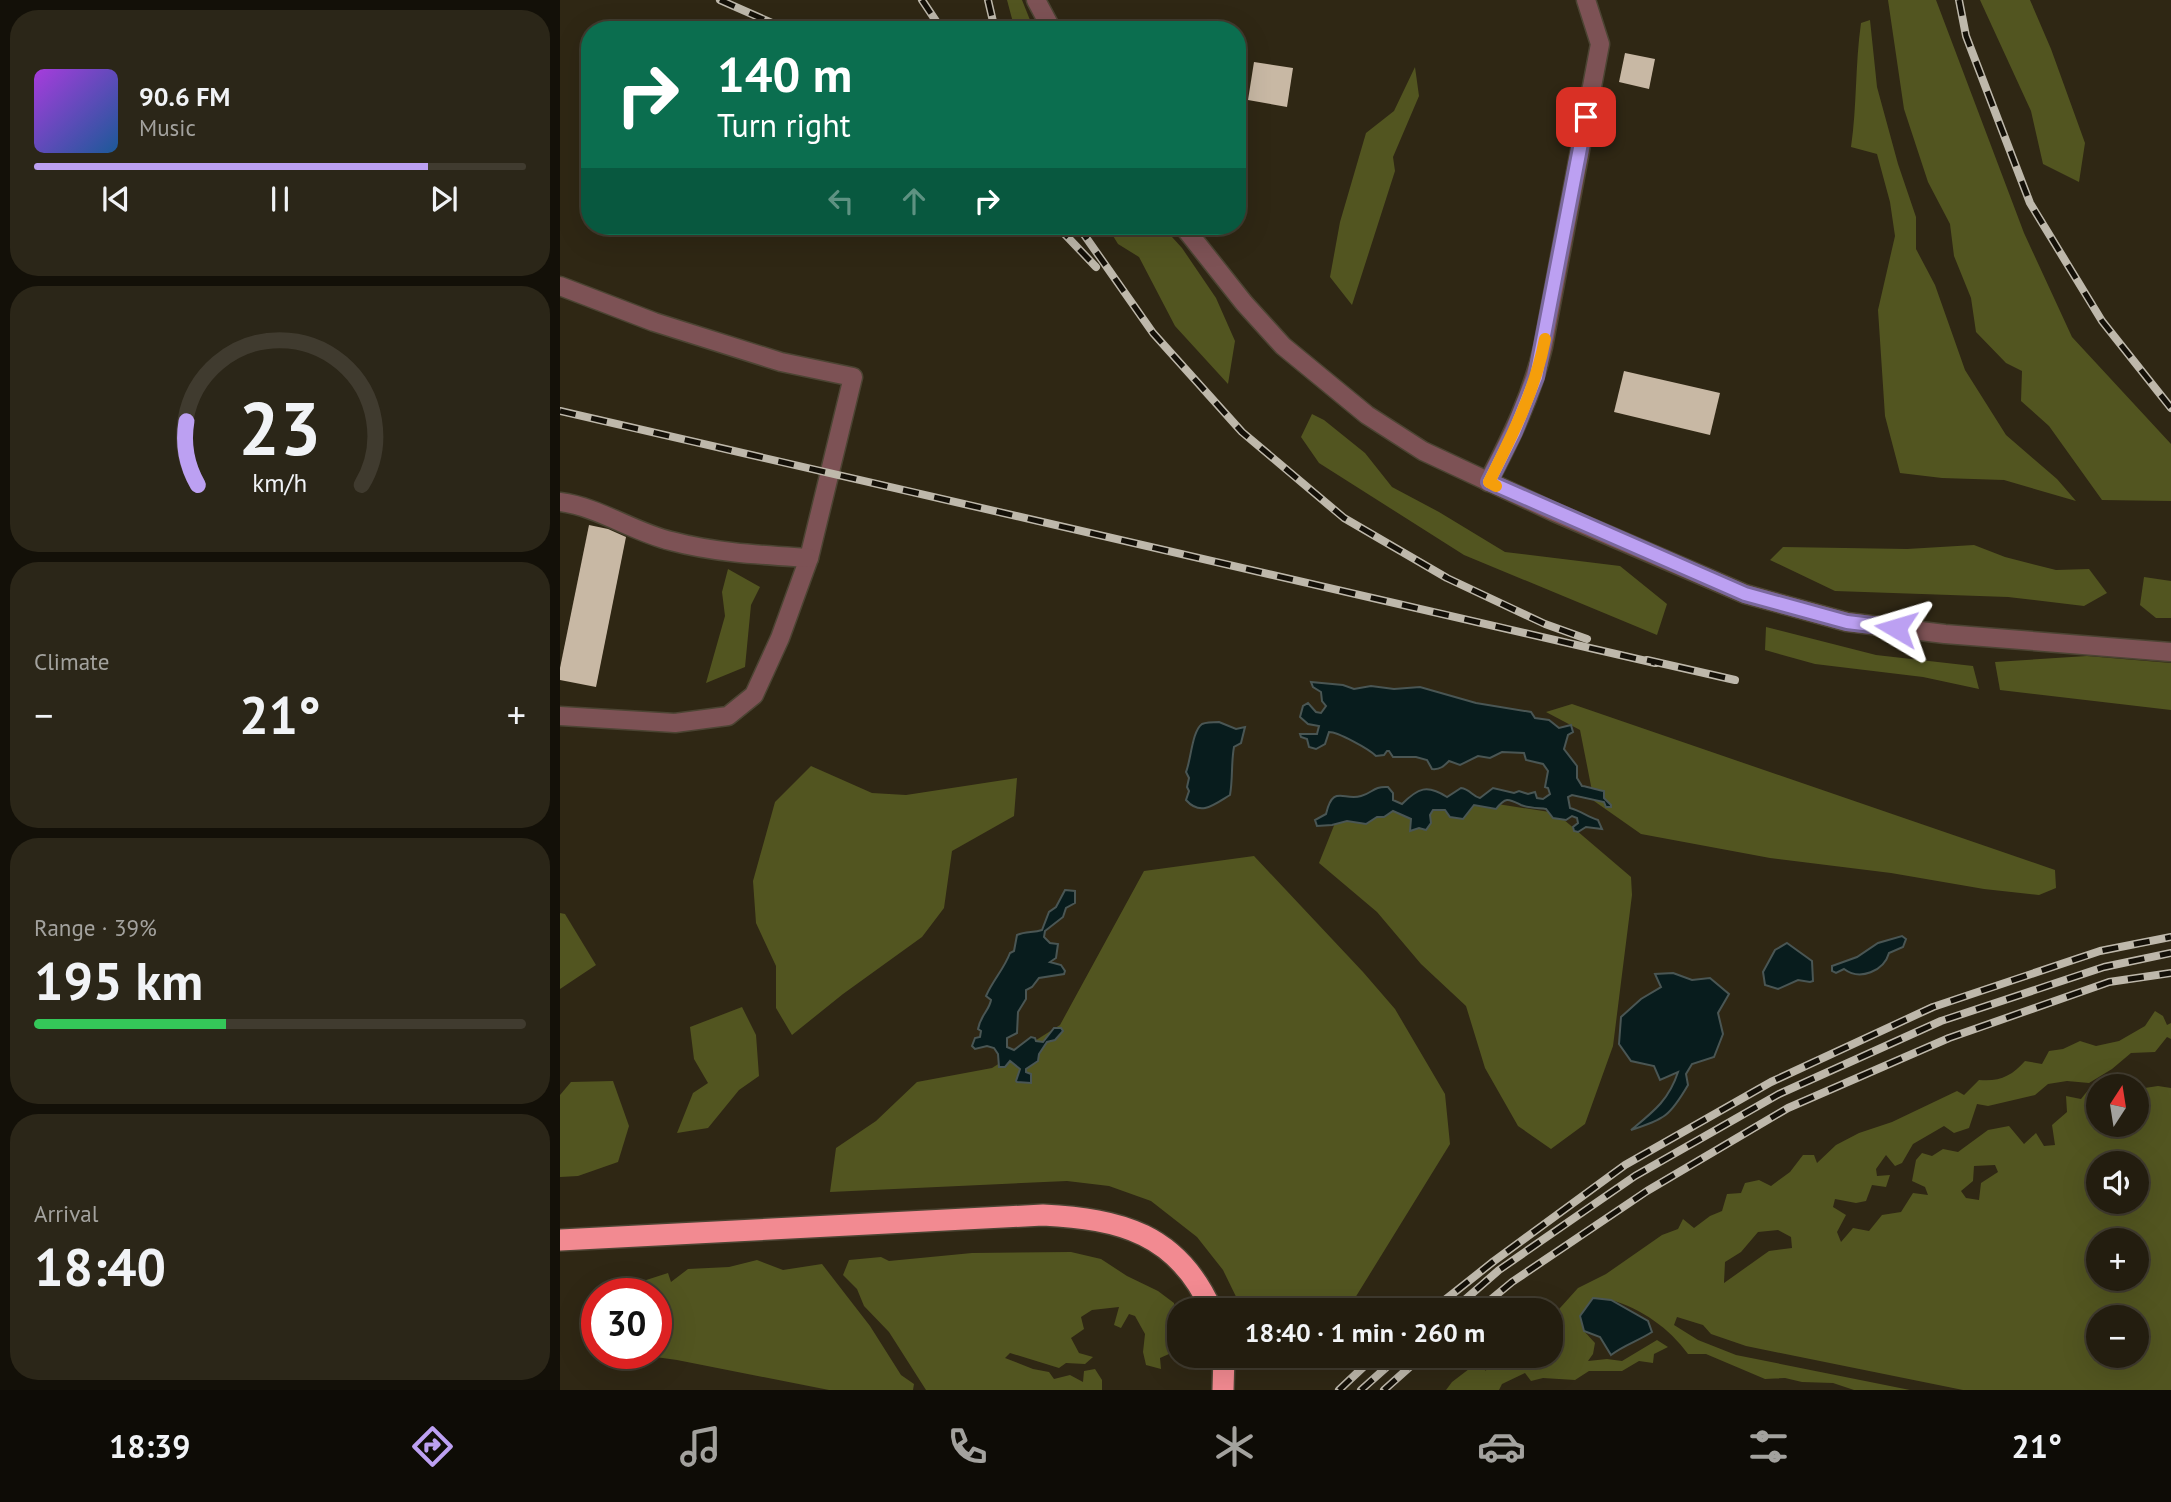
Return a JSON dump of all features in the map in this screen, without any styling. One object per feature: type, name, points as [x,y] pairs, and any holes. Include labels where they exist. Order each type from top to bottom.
[{"type":"highway","points":[[560,1240],[1043,1215],[1077,1217],[1110,1222],[1141,1233],[1171,1252],[1194,1278],[1205,1298]]},
{"type":"highway","points":[[1223,1390],[1224,1368]]},
{"type":"street","points":[[1037,0],[1048,21]]},
{"type":"street","points":[[1489,482],[1524,409],[1544,347],[1600,44],[1586,0]]},
{"type":"street","points":[[1190,235],[1244,303],[1283,346],[1367,415],[1423,451],[1745,594],[1847,622],[1945,634],[2171,652]]},
{"type":"street","points":[[560,286],[654,322],[781,362],[853,377],[809,558],[780,638],[754,695],[728,716],[675,723],[560,716]]},
{"type":"street","points":[[560,502],[610,516],[669,541],[732,553],[809,558]]},
{"type":"green space","points":[[1007,0],[1022,0],[1030,21],[1013,21]]},
{"type":"green space","points":[[1888,0],[1936,0],[2024,233],[2072,337],[2171,444],[2171,501],[2102,500],[2049,426],[2021,401],[2022,371],[2006,363],[1976,332],[1971,298],[1954,256],[1950,224],[1928,182],[1904,109]]},
{"type":"green space","points":[[1980,0],[2030,0],[2085,143],[2079,182],[2043,164],[2031,111]]},
{"type":"green space","points":[[1870,20],[1877,87],[1916,217],[1916,249],[1935,285],[1965,370],[2006,435],[2057,479],[2076,501],[2004,480],[1942,478],[1900,473],[1885,416],[1878,310],[1895,236],[1890,202],[1877,154],[1851,147],[1861,23]]},
{"type":"green space","points":[[1415,67],[1419,96],[1393,157],[1395,171],[1352,305],[1330,277],[1340,222],[1366,133],[1394,111]]},
{"type":"green space","points":[[1112,235],[1170,235],[1182,248],[1216,298],[1235,341],[1228,384],[1175,326],[1139,257],[1118,244]]},
{"type":"green space","points":[[1312,414],[1324,420],[1365,453],[1392,487],[1505,552],[1620,566],[1667,604],[1657,635],[1464,555],[1319,463],[1301,437]]},
{"type":"green space","points":[[1974,545],[2005,557],[2056,570],[2089,569],[2107,593],[2084,606],[2008,597],[1835,591],[1770,560],[1783,547],[1907,549]]},
{"type":"green space","points":[[728,569],[760,587],[751,605],[745,667],[706,683],[725,616],[722,592]]},
{"type":"green space","points":[[2144,577],[2171,581],[2171,618],[2156,618],[2140,605]]},
{"type":"green space","points":[[1766,627],[1876,655],[1973,666],[1979,689],[1923,677],[1815,664],[1765,650]]},
{"type":"green space","points":[[2087,656],[2171,663],[2171,710],[2000,690],[1995,662]]},
{"type":"green space","points":[[1572,704],[2055,870],[2056,888],[2039,895],[1984,889],[1891,873],[1770,858],[1641,834],[1594,801],[1580,730],[1546,712]]},
{"type":"green space","points":[[811,766],[872,793],[906,795],[1017,778],[1014,816],[952,851],[944,908],[922,937],[792,1035],[776,1008],[776,966],[756,923],[753,881],[775,802]]},
{"type":"green space","points":[[1420,802],[1491,803],[1556,813],[1631,877],[1632,895],[1613,1046],[1585,1124],[1551,1149],[1518,1126],[1485,1068],[1466,1006],[1421,964],[1377,912],[1319,863],[1337,818]]},
{"type":"green space","points":[[1254,856],[1395,1009],[1445,1094],[1450,1144],[1355,1298],[1237,1298],[1223,1270],[1197,1237],[1151,1201],[1109,1186],[1067,1181],[830,1192],[836,1148],[876,1121],[917,1082],[992,1068],[1060,1025],[1144,871]]},
{"type":"green space","points":[[560,913],[565,914],[596,965],[560,989]]},
{"type":"green space","points":[[742,1007],[756,1035],[759,1076],[739,1090],[708,1128],[677,1133],[693,1093],[708,1083],[694,1059],[690,1027]]},
{"type":"green space","points":[[2155,1011],[2163,1016],[2167,1025],[2171,1023],[2171,1039],[2167,1037],[2155,1052],[2131,1053],[2104,1074],[2086,1074],[2086,1083],[2067,1081],[2048,1084],[2035,1095],[1988,1106],[1977,1104],[1969,1128],[1954,1133],[1944,1126],[1913,1144],[1902,1163],[1895,1166],[1886,1155],[1876,1169],[1877,1176],[1890,1175],[1886,1187],[1872,1185],[1866,1201],[1856,1203],[1835,1199],[1833,1207],[1846,1215],[1837,1232],[1841,1242],[1853,1228],[1869,1231],[1882,1215],[1901,1212],[1913,1193],[1928,1195],[1925,1187],[1912,1181],[1916,1160],[1922,1153],[1932,1156],[1943,1149],[1958,1152],[1988,1130],[2009,1126],[2024,1144],[2036,1133],[2044,1146],[2055,1145],[2052,1125],[2067,1112],[2066,1096],[2081,1099],[2086,1093],[2086,1138],[2149,1138],[2149,1087],[2171,1088],[2171,1390],[1963,1390],[1746,1346],[1711,1334],[1703,1325],[1677,1317],[1674,1325],[1698,1340],[1736,1355],[1910,1390],[1854,1390],[1833,1383],[1802,1382],[1785,1378],[1765,1379],[1706,1354],[1688,1354],[1654,1321],[1611,1300],[1584,1331],[1595,1343],[1593,1354],[1588,1361],[1622,1361],[1657,1340],[1668,1347],[1654,1354],[1653,1363],[1639,1361],[1622,1371],[1589,1371],[1575,1380],[1543,1378],[1531,1381],[1525,1373],[1502,1384],[1499,1390],[1446,1390],[1470,1368],[1487,1368],[1485,1371],[1489,1368],[1563,1368],[1563,1305],[1578,1288],[1606,1274],[1662,1235],[1678,1229],[1683,1219],[1694,1228],[1722,1211],[1727,1194],[1741,1193],[1745,1183],[1759,1180],[1771,1186],[1790,1172],[1803,1155],[1814,1155],[1817,1163],[1836,1145],[1859,1133],[1892,1122],[1957,1091],[1964,1095],[1979,1080],[2005,1077],[2025,1061],[2042,1064],[2049,1051],[2063,1049],[2080,1041],[2096,1046],[2119,1041],[2145,1026]],"holes":[[[1995,1165],[1998,1172],[1981,1183],[1979,1200],[1966,1198],[1961,1191],[1973,1181],[1974,1166]],[[1778,1230],[1791,1237],[1792,1248],[1769,1251],[1724,1283],[1725,1262],[1741,1252],[1758,1232]]]},
{"type":"green space","points":[[613,1081],[629,1126],[618,1162],[578,1176],[560,1177],[560,1095],[571,1082]]},
{"type":"green space","points":[[1071,1252],[1101,1259],[1158,1291],[1167,1298],[1167,1355],[1160,1358],[1161,1369],[1146,1365],[1143,1352],[1145,1334],[1135,1316],[1129,1314],[1121,1328],[1114,1325],[1119,1307],[1092,1310],[1081,1317],[1084,1329],[1071,1338],[1079,1353],[1093,1357],[1085,1364],[1066,1363],[1059,1368],[1010,1353],[1005,1358],[1049,1372],[1054,1379],[1070,1375],[1083,1382],[1084,1371],[1095,1369],[1102,1380],[1102,1390],[926,1390],[889,1332],[864,1306],[857,1289],[843,1275],[849,1260],[881,1257],[889,1261],[972,1253]]},
{"type":"green space","points":[[757,1260],[783,1270],[822,1264],[870,1326],[901,1375],[914,1384],[913,1390],[829,1390],[672,1359],[672,1281],[688,1269],[729,1267]]},
{"type":"green space","points":[[668,1273],[670,1278],[652,1278]]},
{"type":"water","points":[[1311,682],[1343,685],[1354,689],[1371,686],[1394,689],[1420,687],[1476,703],[1531,712],[1535,718],[1549,720],[1559,728],[1571,725],[1573,732],[1568,735],[1564,749],[1577,766],[1577,778],[1582,786],[1604,791],[1604,798],[1611,807],[1606,807],[1604,802],[1572,795],[1568,797],[1570,808],[1598,820],[1602,829],[1586,827],[1578,832],[1574,831],[1577,818],[1553,818],[1546,809],[1527,807],[1508,800],[1496,809],[1474,805],[1463,819],[1450,817],[1445,810],[1433,810],[1430,815],[1431,823],[1426,830],[1419,828],[1410,831],[1411,819],[1393,811],[1366,824],[1347,821],[1317,826],[1315,820],[1326,814],[1335,796],[1361,796],[1383,787],[1388,787],[1393,793],[1393,800],[1402,804],[1418,791],[1428,789],[1447,797],[1461,788],[1480,798],[1493,788],[1514,793],[1535,792],[1537,798],[1543,799],[1550,794],[1545,787],[1548,771],[1543,764],[1526,760],[1524,753],[1502,752],[1490,758],[1478,756],[1460,765],[1449,761],[1442,767],[1432,769],[1427,760],[1393,757],[1389,751],[1376,756],[1353,741],[1329,732],[1325,744],[1316,749],[1309,747],[1307,739],[1300,734],[1317,734],[1319,726],[1308,724],[1300,717],[1303,706],[1308,703],[1316,712],[1321,713],[1326,706],[1321,692],[1313,687]]},
{"type":"water","points":[[1219,722],[1236,729],[1245,727],[1241,743],[1234,747],[1230,795],[1208,807],[1197,808],[1186,800],[1189,778],[1186,772],[1194,739],[1202,724]]},
{"type":"water","points":[[1065,890],[1075,891],[1075,903],[1066,908],[1063,917],[1045,931],[1044,937],[1050,943],[1058,944],[1056,958],[1050,962],[1061,965],[1064,974],[1039,978],[1026,990],[1026,999],[1018,1012],[1017,1033],[1007,1038],[1007,1047],[1014,1050],[1031,1037],[1043,1042],[1054,1028],[1061,1028],[1063,1031],[1055,1040],[1047,1042],[1038,1061],[1026,1069],[1026,1072],[1031,1074],[1031,1083],[1017,1082],[1020,1069],[1010,1061],[1005,1067],[999,1067],[998,1054],[994,1048],[987,1046],[975,1049],[972,1046],[975,1038],[980,1037],[979,1024],[990,1004],[991,1000],[986,996],[1010,953],[1014,951],[1017,935],[1042,930],[1049,912],[1056,907]]},
{"type":"water","points":[[1902,936],[1906,939],[1903,947],[1889,953],[1882,965],[1871,972],[1857,974],[1844,969],[1836,973],[1832,971],[1832,966],[1857,957],[1878,943]]},
{"type":"water","points":[[1787,943],[1812,961],[1813,981],[1798,980],[1778,989],[1765,985],[1763,972],[1775,950]]},
{"type":"water","points":[[1673,973],[1692,980],[1710,978],[1729,994],[1718,1013],[1723,1034],[1714,1057],[1692,1064],[1686,1074],[1688,1085],[1671,1110],[1652,1123],[1631,1130],[1665,1098],[1678,1072],[1660,1080],[1654,1066],[1631,1061],[1619,1044],[1621,1017],[1641,999],[1661,987],[1655,974]]},
{"type":"water","points":[[1593,1298],[1611,1300],[1648,1321],[1652,1332],[1611,1355],[1600,1337],[1584,1331],[1580,1316]]},
{"type":"building","points":[[1625,53],[1655,59],[1649,89],[1619,82]]},
{"type":"building","points":[[1254,62],[1293,68],[1287,107],[1248,100]]},
{"type":"building","points":[[1624,371],[1720,393],[1710,435],[1614,412]]},
{"type":"building","points":[[589,525],[626,537],[596,687],[560,680],[560,668]]},
{"type":"railway","points":[[720,0],[768,21]]},
{"type":"railway","points":[[922,0],[936,21]]},
{"type":"railway","points":[[988,0],[993,21]]},
{"type":"railway","points":[[1959,0],[1966,36],[2030,203],[2102,321],[2171,408]]},
{"type":"railway","points":[[1066,235],[1096,267]]},
{"type":"railway","points":[[1084,235],[1153,333],[1242,432],[1344,518],[1447,578],[1545,624],[1587,639]]},
{"type":"railway","points":[[560,411],[1655,663]]},
{"type":"railway","points":[[1647,660],[1735,680]]},
{"type":"railway","points":[[1447,1298],[1625,1165],[1771,1082],[1933,1007],[2100,951],[2171,937]]},
{"type":"railway","points":[[1467,1298],[1499,1270],[1635,1176],[1779,1094],[1941,1021],[2104,967],[2171,953]]},
{"type":"railway","points":[[1493,1298],[1512,1282],[1647,1191],[1788,1108],[1949,1038],[2109,982],[2171,973]]},
{"type":"railway","points":[[1339,1390],[1362,1368]]},
{"type":"railway","points":[[1361,1390],[1386,1368]]},
{"type":"railway","points":[[1384,1390],[1409,1368]]},
{"type":"slow traffic","points":[[1496,486],[1489,482],[1524,409],[1536,377],[1545,339]]},
{"type":"route","points":[[1586,117],[1544,347],[1536,377],[1514,432],[1489,482],[1745,594],[1847,622],[1896,628]]}]
